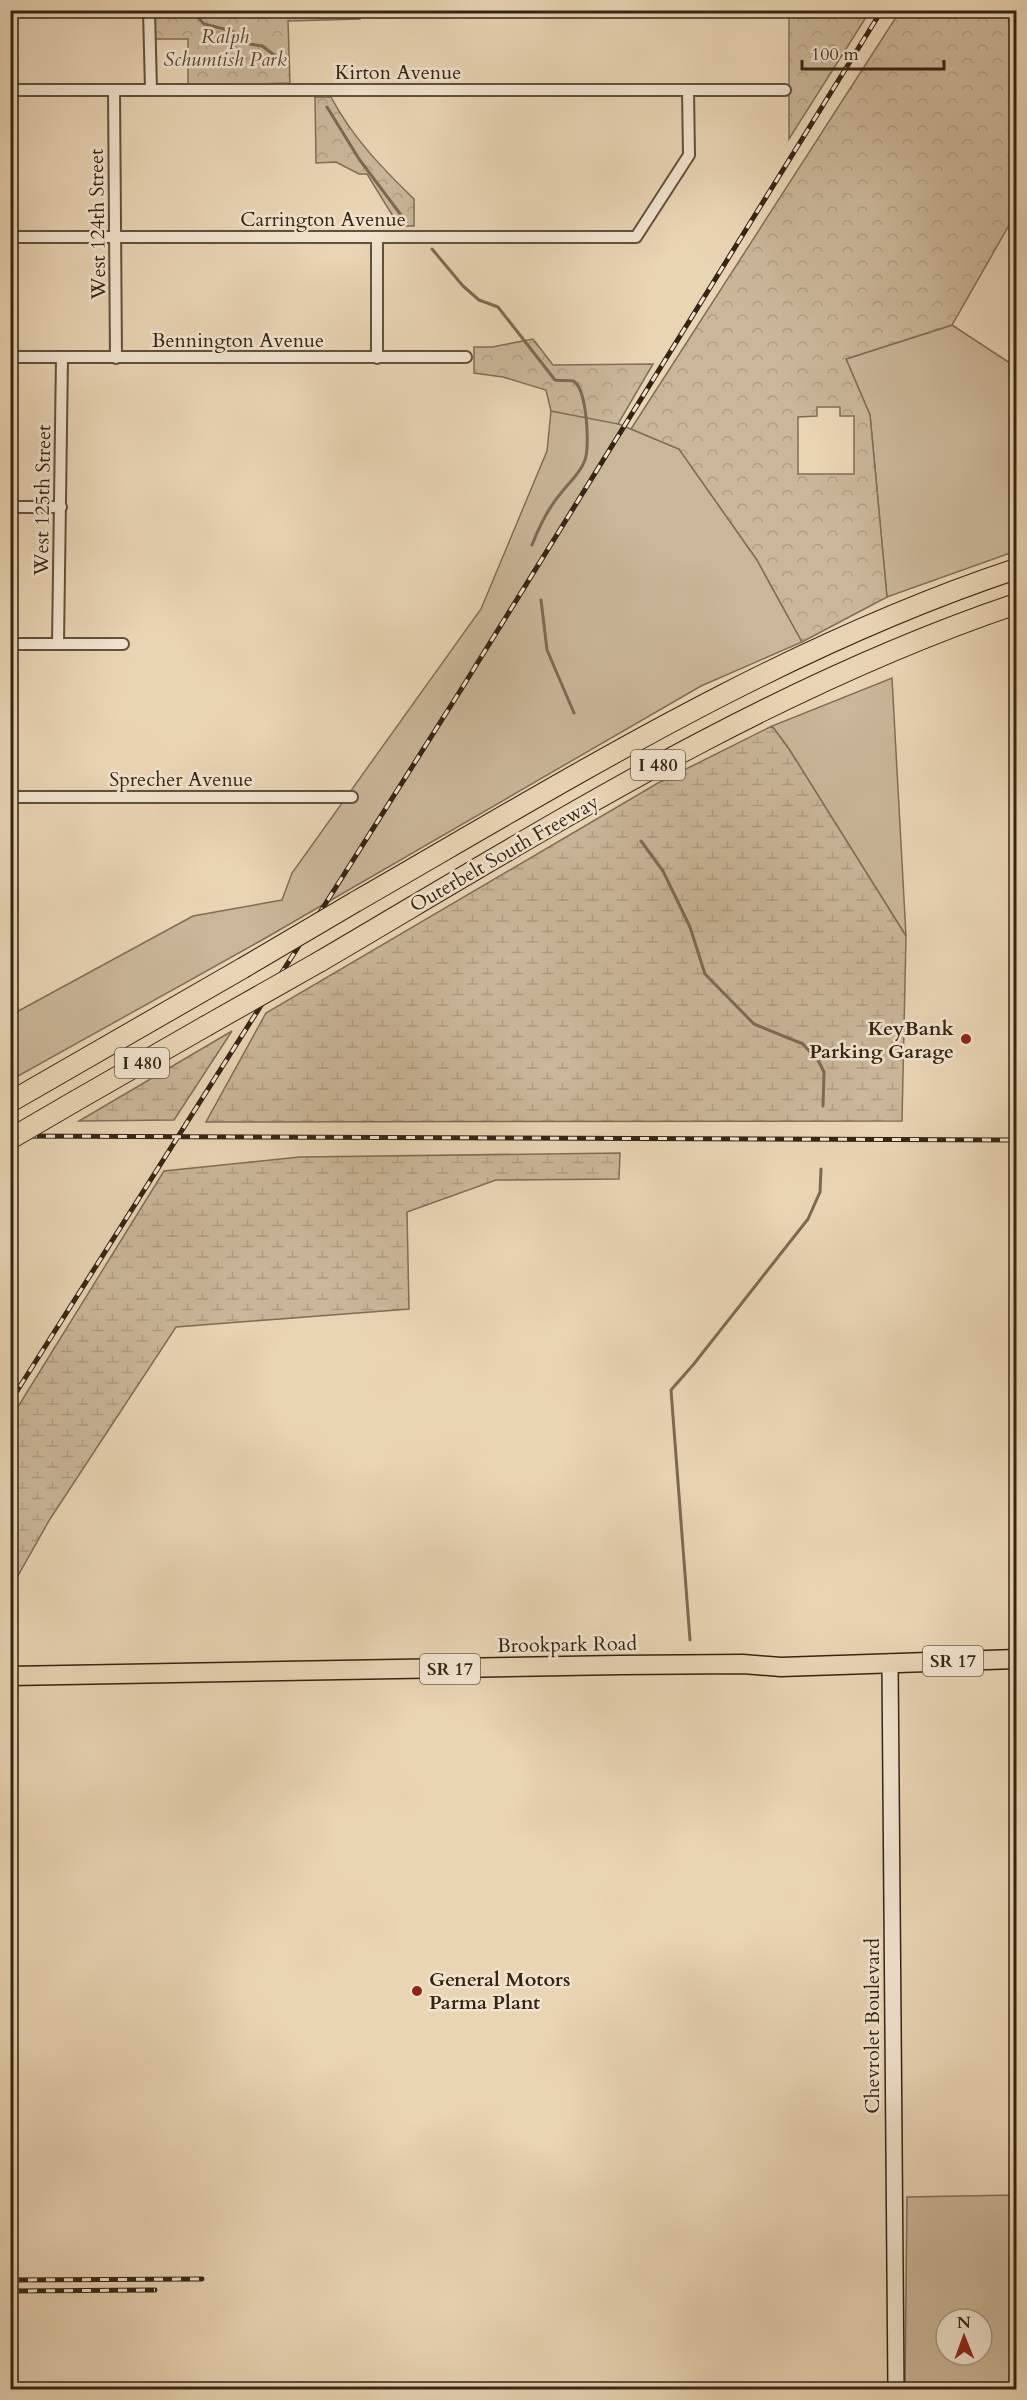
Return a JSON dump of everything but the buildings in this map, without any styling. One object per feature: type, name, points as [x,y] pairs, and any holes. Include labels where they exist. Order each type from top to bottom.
[{"type":"highway","name":"Outerbelt South Freeway","points":[[12,1101],[583,771],[695,710],[867,627],[1017,569]]},
{"type":"highway","name":"Outerbelt South Freeway","points":[[10,1139],[703,740],[781,701],[892,651],[1017,604]]},
{"type":"main road","name":"Brookpark Road","points":[[10,1676],[620,1665],[743,1664],[781,1667],[1017,1659]]},
{"type":"main road","name":"Chevrolet Boulevard","points":[[890,1662],[896,2390]]},
{"type":"street","points":[[149,10],[151,90]]},
{"type":"street","name":"Kirton Avenue","points":[[10,90],[785,90]]},
{"type":"street","name":"West 124th Street","points":[[114,90],[116,358]]},
{"type":"street","name":"Carrington Avenue","points":[[10,237],[636,237],[689,155],[688,90]]},
{"type":"street","points":[[377,237],[377,358]]},
{"type":"street","name":"Bennington Avenue","points":[[10,357],[466,357]]},
{"type":"street","name":"West 125th Street","points":[[58,644],[62,357]]},
{"type":"street","points":[[10,507],[61,507]]},
{"type":"street","points":[[10,644],[123,644]]},
{"type":"street","name":"Sprecher Avenue","points":[[10,796],[352,797]]},
{"type":"green space","name":"Ralph Schumtish Park","points":[[360,10],[360,19],[288,21],[290,83],[188,86],[188,39],[152,39],[151,11]]},
{"type":"green space","points":[[789,11],[870,11],[789,139]]},
{"type":"green space","points":[[900,11],[1016,11],[1016,213],[952,325],[846,359],[870,415],[887,597],[802,642],[757,560],[679,449],[631,429]],"holes":[[[817,407],[840,407],[840,416],[854,416],[854,474],[798,474],[798,417],[817,416]]]},
{"type":"green space","points":[[315,97],[331,97],[339,112],[368,151],[414,199],[414,226],[399,226],[367,174],[359,174],[336,162],[316,163]]},
{"type":"green space","points":[[952,325],[1016,367],[1016,551],[887,597],[870,415],[846,359]]},
{"type":"green space","points":[[533,339],[553,365],[653,364],[618,424],[551,411],[546,390],[503,377],[474,373],[474,347],[492,347]]},
{"type":"green space","points":[[551,411],[602,417],[679,449],[757,560],[802,642],[701,686],[262,940],[11,1080],[11,1015],[193,916],[282,900],[292,873],[481,609],[547,451]]},
{"type":"green space","points":[[892,678],[906,936],[789,749],[772,726]]},
{"type":"green space","points":[[772,726],[789,749],[906,936],[902,1121],[206,1122],[266,1013],[658,783]]},
{"type":"green space","points":[[232,1031],[174,1120],[79,1121]]},
{"type":"green space","points":[[620,1153],[619,1179],[496,1180],[407,1212],[409,1309],[176,1327],[50,1519],[11,1588],[11,1418],[164,1171],[300,1157]]},
{"type":"green space","points":[[1016,2195],[1016,2389],[905,2389],[907,2197]]},
{"type":"waterway","points":[[191,10],[204,24],[232,31],[250,44],[262,46],[281,60]]},
{"type":"waterway","points":[[327,107],[359,159],[404,219]]},
{"type":"waterway","points":[[432,249],[463,286],[479,300],[498,307],[555,380],[573,381],[581,394],[587,431],[585,460],[578,473],[548,511],[532,545]]},
{"type":"waterway","points":[[541,600],[547,650],[574,713]]},
{"type":"waterway","points":[[641,841],[663,871],[690,927],[705,974],[754,1024],[803,1044],[819,1062],[824,1072],[823,1106]]},
{"type":"waterway","points":[[690,1640],[671,1390],[808,1219],[820,1192],[821,1169]]},
{"type":"railway","points":[[10,1402],[462,688],[882,10]]},
{"type":"railway","points":[[10,1136],[1016,1140]]},
{"type":"railway","points":[[10,2280],[202,2279]]},
{"type":"railway","points":[[10,2291],[155,2290]]},
{"type":"place","name":"KeyBank Parking Garage","points":[[966,1039]]},
{"type":"place","name":"General Motors Parma Plant","points":[[417,1991]]}]
